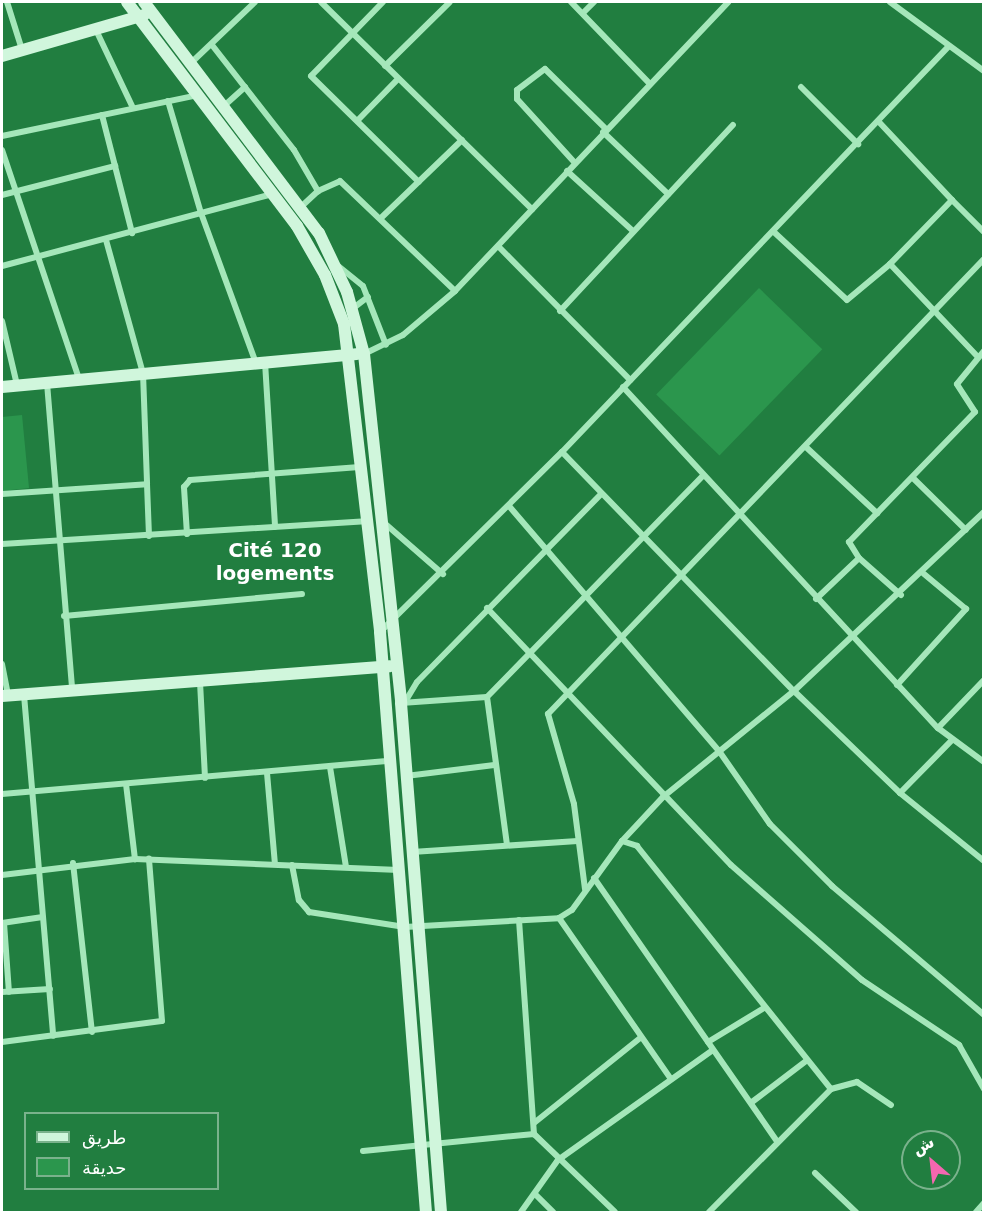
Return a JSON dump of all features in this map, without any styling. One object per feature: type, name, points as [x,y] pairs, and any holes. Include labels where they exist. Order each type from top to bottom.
[{"type":"main road","points":[[127,2],[145,10],[192,62],[302,206],[336,265],[364,354],[380,518],[403,703],[406,776],[441,1212]]},
{"type":"main road","points":[[2,56],[96,30],[145,10]]},
{"type":"main road","points":[[145,10],[199,95],[274,194],[325,275],[349,355],[365,520],[380,632],[426,1212]]},
{"type":"main road","points":[[2,387],[364,354]]},
{"type":"main road","points":[[5,696],[397,666]]},
{"type":"street","points":[[7,2],[23,51]]},
{"type":"street","points":[[192,62],[255,2]]},
{"type":"street","points":[[321,2],[532,209]]},
{"type":"street","points":[[382,2],[311,74],[419,182]]},
{"type":"street","points":[[385,66],[450,2]]},
{"type":"street","points":[[571,2],[649,83]]},
{"type":"street","points":[[583,13],[594,2]]},
{"type":"street","points":[[364,354],[386,345],[455,291],[499,247],[649,83],[728,2]]},
{"type":"street","points":[[890,2],[984,71]]},
{"type":"street","points":[[96,30],[133,108]]},
{"type":"street","points":[[212,45],[318,191]]},
{"type":"street","points":[[380,632],[443,574],[510,506],[623,387],[775,233],[949,46]]},
{"type":"street","points":[[574,163],[517,99],[517,90],[545,69],[668,194]]},
{"type":"street","points":[[358,120],[398,79]]},
{"type":"street","points":[[225,105],[244,87]]},
{"type":"street","points":[[801,87],[858,144]]},
{"type":"street","points":[[2,136],[199,95]]},
{"type":"street","points":[[168,101],[201,213],[260,362],[272,473],[275,527]]},
{"type":"street","points":[[102,115],[132,233]]},
{"type":"street","points":[[879,122],[984,232]]},
{"type":"street","points":[[560,311],[733,125]]},
{"type":"street","points":[[382,217],[462,140]]},
{"type":"street","points":[[2,150],[35,258],[79,379]]},
{"type":"street","points":[[2,195],[115,166]]},
{"type":"street","points":[[567,171],[633,231]]},
{"type":"street","points":[[302,206],[318,191],[340,181],[382,217],[455,291]]},
{"type":"street","points":[[2,267],[274,194]]},
{"type":"street","points":[[775,233],[848,300],[890,264],[952,200]]},
{"type":"street","points":[[106,240],[143,374],[149,536]]},
{"type":"street","points":[[499,247],[630,380]]},
{"type":"street","points":[[585,889],[567,776],[547,723],[568,694],[625,639],[741,518],[984,259]]},
{"type":"street","points":[[890,264],[978,357]]},
{"type":"street","points":[[336,265],[357,280],[369,297],[386,345]]},
{"type":"street","points":[[351,309],[369,297]]},
{"type":"street","points":[[2,321],[18,386]]},
{"type":"street","points":[[901,595],[859,558],[849,542],[975,412],[957,384],[984,351]]},
{"type":"street","points":[[47,383],[57,491],[64,616],[72,690]]},
{"type":"street","points":[[623,387],[741,518],[938,728],[984,762]]},
{"type":"street","points":[[807,448],[878,513]]},
{"type":"street","points":[[562,452],[681,580],[794,691],[900,793],[984,861]]},
{"type":"street","points":[[187,534],[184,487],[190,480],[360,467]]},
{"type":"street","points":[[403,703],[487,697],[704,475]]},
{"type":"street","points":[[913,478],[966,530]]},
{"type":"street","points":[[2,494],[147,484]]},
{"type":"street","points":[[403,703],[417,682],[487,608],[601,494]]},
{"type":"street","points":[[510,506],[719,751],[770,824],[832,886],[984,1015]]},
{"type":"street","points":[[292,865],[299,900],[309,912],[405,927],[559,918],[572,910],[622,841],[663,797],[794,691],[924,574],[984,512]]},
{"type":"street","points":[[380,518],[443,574]]},
{"type":"street","points":[[2,544],[59,543],[365,520]]},
{"type":"street","points":[[816,599],[859,558]]},
{"type":"street","points":[[897,685],[966,609],[924,574]]},
{"type":"street","points":[[64,616],[302,594]]},
{"type":"street","points":[[487,608],[663,797],[731,865],[862,980],[959,1045],[984,1089]]},
{"type":"street","points":[[2,664],[5,696]]},
{"type":"street","points":[[938,728],[984,680]]},
{"type":"street","points":[[201,682],[205,778]]},
{"type":"street","points":[[24,694],[53,1036]]},
{"type":"street","points":[[487,697],[494,765],[507,844]]},
{"type":"street","points":[[900,793],[952,740]]},
{"type":"street","points":[[2,794],[391,761]]},
{"type":"street","points":[[406,776],[494,765]]},
{"type":"street","points":[[330,767],[346,867]]},
{"type":"street","points":[[267,772],[275,864]]},
{"type":"street","points":[[126,784],[135,859]]},
{"type":"street","points":[[412,852],[578,841]]},
{"type":"street","points":[[622,841],[637,846],[806,1061],[831,1089]]},
{"type":"street","points":[[2,875],[73,863],[135,859],[399,870]]},
{"type":"street","points":[[2,1042],[162,1021],[149,859]]},
{"type":"street","points":[[73,863],[92,1032]]},
{"type":"street","points":[[594,878],[713,1050],[752,1102],[776,1140]]},
{"type":"street","points":[[43,917],[3,923],[5,992],[50,989]]},
{"type":"street","points":[[559,918],[640,1038],[670,1078]]},
{"type":"street","points":[[519,920],[534,1134],[558,1160],[615,1212]]},
{"type":"street","points":[[708,1042],[764,1008]]},
{"type":"street","points":[[534,1123],[640,1038]]},
{"type":"street","points":[[521,1212],[536,1195],[558,1160],[670,1078],[713,1050]]},
{"type":"street","points":[[752,1102],[806,1061]]},
{"type":"street","points":[[709,1212],[776,1140],[831,1089],[856,1082],[891,1104]]},
{"type":"street","points":[[363,1151],[422,1143],[534,1134]]},
{"type":"street","points":[[815,1173],[855,1212]]},
{"type":"street","points":[[536,1195],[553,1212]]},
{"type":"street","points":[[976,1212],[984,1203]]},
{"type":"green space","points":[[759,288],[822,349],[719,456],[656,394]]},
{"type":"green space","points":[[22,415],[29,488],[2,491],[2,417]]},
{"type":"district","name":"Cité 120 logements","points":[[275,562]]}]
